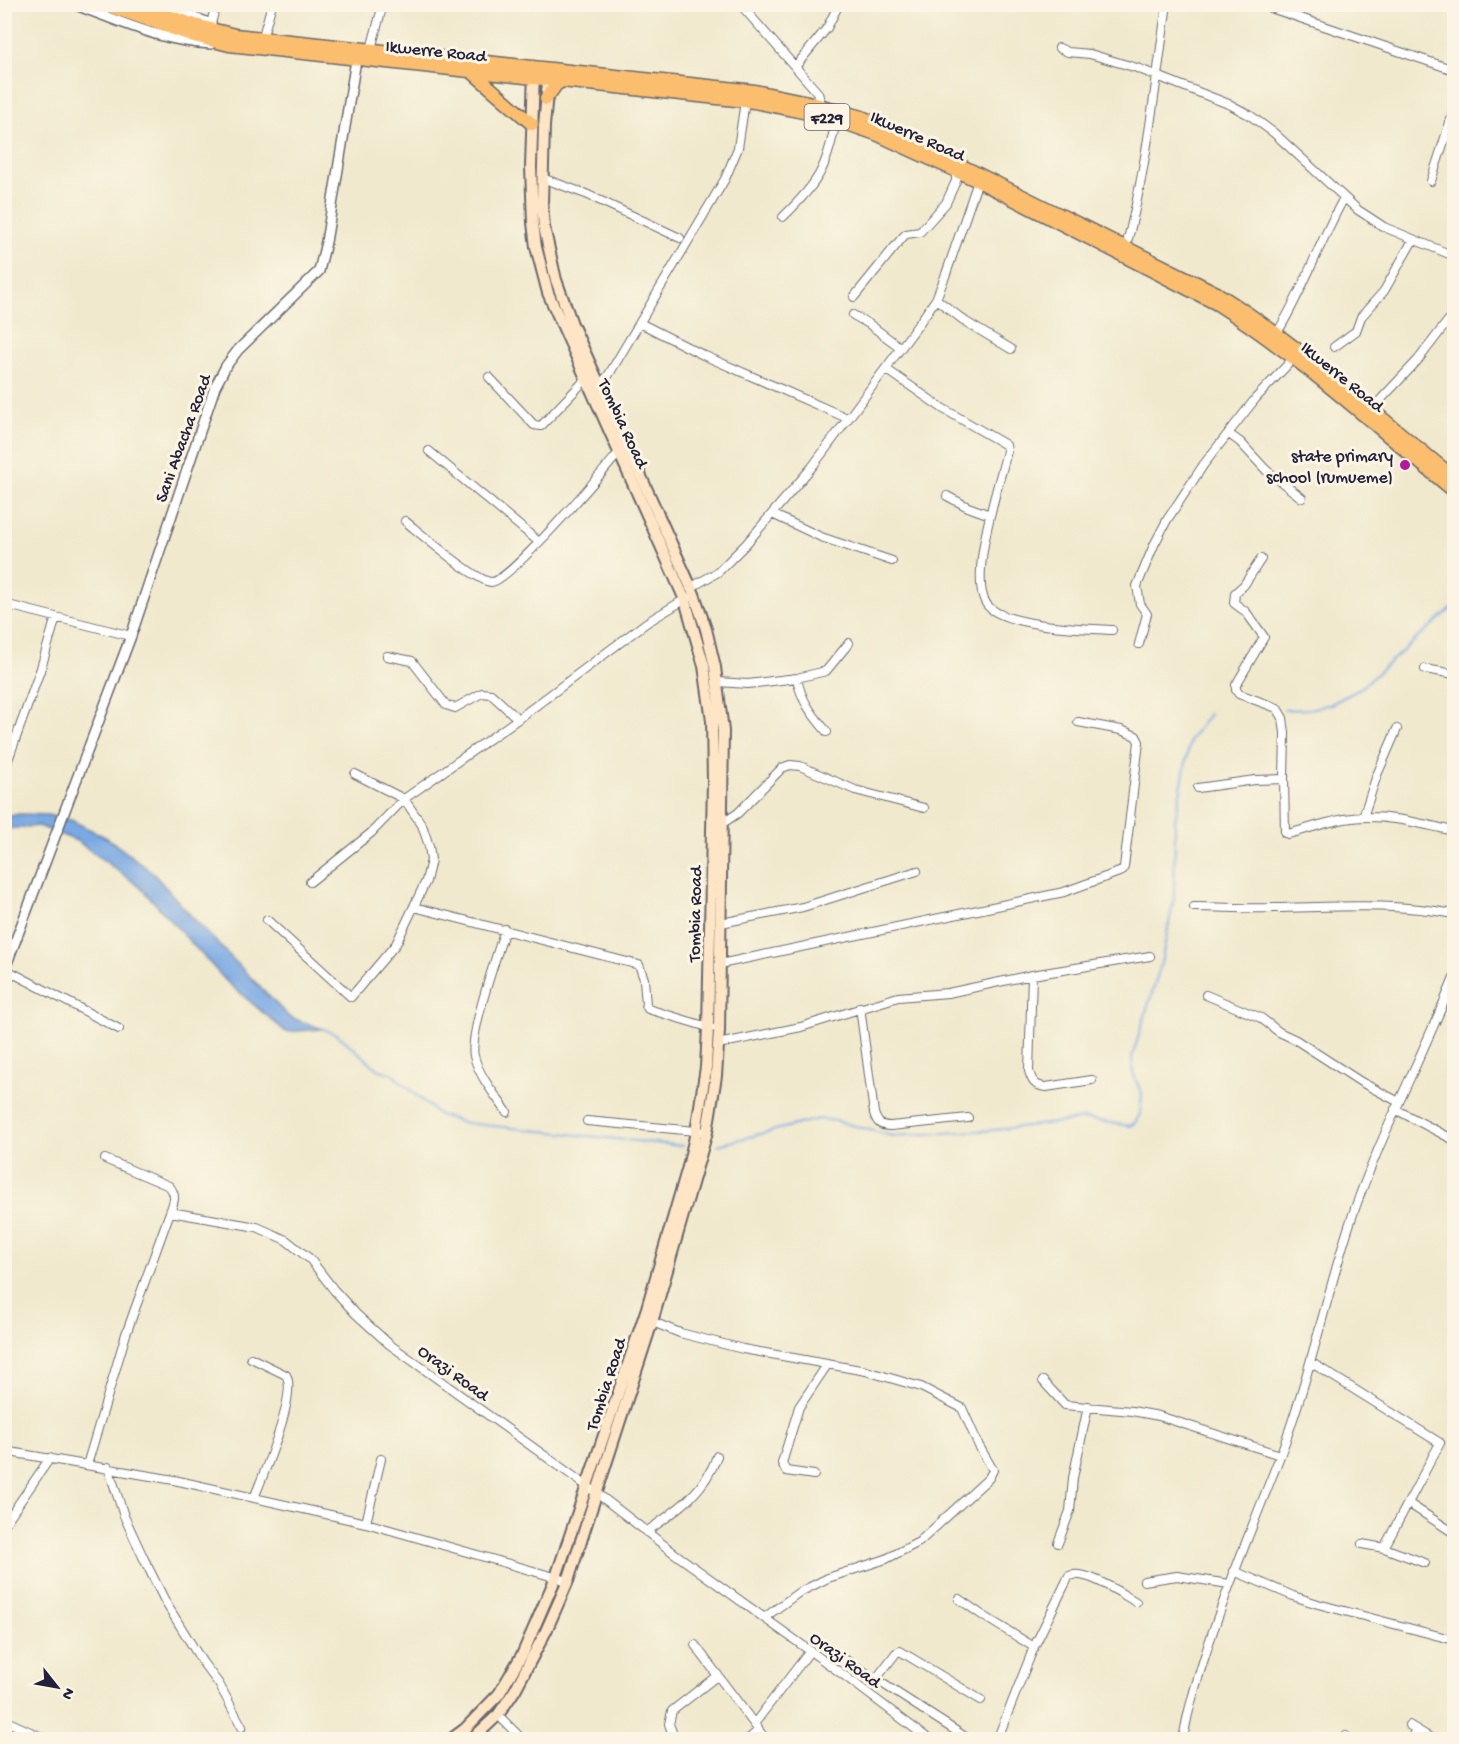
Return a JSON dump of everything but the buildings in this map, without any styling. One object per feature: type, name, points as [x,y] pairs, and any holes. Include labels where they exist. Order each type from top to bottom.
[{"type":"main road","name":"Ikwerre Road","points":[[103,4],[194,36],[229,45],[472,72],[534,72]]},
{"type":"main road","name":"Ikwerre Road","points":[[134,4],[195,25],[235,35],[371,49],[549,74],[755,91],[821,111],[880,125],[1217,292],[1277,333],[1455,477]]},
{"type":"main road","points":[[472,72],[532,124]]},
{"type":"main road","name":"Tombia Road","points":[[534,72],[531,184],[536,247],[548,293],[589,376],[600,385],[623,448],[706,629],[718,682],[723,731],[720,964],[713,1029],[706,1067],[702,1132]]},
{"type":"main road","name":"Ikwerre Road","points":[[549,74],[564,80],[821,111],[836,120],[876,134],[978,181],[1202,295],[1240,318],[1455,491]]},
{"type":"main road","name":"Tombia Road","points":[[549,74],[542,178],[542,204],[549,253],[589,376],[591,392],[623,448]]},
{"type":"main road","points":[[546,99],[556,85],[564,80]]},
{"type":"main road","name":"Tombia Road","points":[[471,1740],[498,1715],[529,1665],[568,1581],[598,1494],[648,1320],[688,1167],[702,1132],[718,1044],[713,1029],[712,721],[690,594]]},
{"type":"main road","name":"Tombia Road","points":[[450,1740],[465,1729],[499,1694],[523,1653],[556,1577],[648,1320]]},
{"type":"street","points":[[72,4],[169,38],[196,44],[229,45]]},
{"type":"street","points":[[161,4],[233,32],[261,38],[272,4]]},
{"type":"street","points":[[211,24],[216,4]]},
{"type":"street","points":[[371,49],[383,4]]},
{"type":"street","points":[[740,4],[818,93],[821,111]]},
{"type":"street","points":[[795,67],[827,28],[838,4]]},
{"type":"street","points":[[1126,4],[1167,5],[1146,157],[1126,247]]},
{"type":"street","points":[[1259,4],[1455,70]]},
{"type":"street","points":[[1059,48],[1068,52],[1114,60],[1231,105],[1251,116],[1290,146],[1358,210],[1384,227],[1455,256]]},
{"type":"street","name":"Sani Abacha Road","points":[[5,970],[131,636],[215,387],[238,350],[319,271],[326,242],[356,60]]},
{"type":"street","points":[[591,392],[600,385],[640,323],[732,165],[742,130],[745,101]]},
{"type":"street","points":[[1431,181],[1455,110]]},
{"type":"street","points":[[783,217],[807,194],[824,168],[831,149],[836,120]]},
{"type":"street","points":[[854,297],[902,238],[906,234],[920,231],[946,203],[956,181],[956,172]]},
{"type":"street","points":[[542,178],[586,194],[680,238]]},
{"type":"street","points":[[310,882],[371,833],[404,799],[518,719],[646,623],[690,594],[732,560],[812,467],[936,299],[978,181]]},
{"type":"street","points":[[1277,333],[1307,276],[1326,229],[1344,198]]},
{"type":"street","points":[[1334,346],[1356,331],[1361,317],[1378,300],[1413,240]]},
{"type":"street","points":[[936,299],[966,322],[1011,349]]},
{"type":"street","points":[[1371,410],[1419,360],[1455,313]]},
{"type":"street","points":[[853,315],[902,348]]},
{"type":"street","points":[[640,323],[703,355],[847,418]]},
{"type":"street","points":[[1139,644],[1147,614],[1140,604],[1137,586],[1167,520],[1204,464],[1256,398],[1293,359]]},
{"type":"street","points":[[886,369],[942,408],[1006,445],[1007,451],[990,515],[982,558],[980,589],[986,604],[992,610],[1027,623],[1112,630]]},
{"type":"street","points":[[489,376],[534,425],[541,426],[589,376]]},
{"type":"street","points":[[1229,434],[1240,442],[1266,470],[1302,498]]},
{"type":"street","points":[[405,521],[486,581],[494,582],[503,577],[539,542],[623,448]]},
{"type":"street","points":[[429,451],[539,542]]},
{"type":"street","points":[[947,496],[990,515]]},
{"type":"street","points":[[772,514],[821,537],[892,561]]},
{"type":"street","points":[[1261,559],[1245,585],[1235,594],[1234,603],[1246,612],[1264,637],[1236,685],[1236,690],[1239,694],[1277,708],[1283,718],[1286,834],[1349,818],[1363,817],[1409,822],[1455,831]]},
{"type":"street","points":[[4,604],[131,636]]},
{"type":"street","points":[[4,771],[41,668],[56,617]]},
{"type":"street","points":[[718,682],[748,684],[797,678],[826,671],[849,643]]},
{"type":"street","points":[[387,656],[412,661],[446,705],[455,708],[482,693],[491,694],[518,719]]},
{"type":"street","points":[[1425,669],[1455,674]]},
{"type":"street","points":[[797,678],[800,694],[827,732]]},
{"type":"street","points":[[720,964],[1064,892],[1122,871],[1139,742],[1136,736],[1121,730],[1078,722]]},
{"type":"street","points":[[1363,817],[1377,775],[1397,729]]},
{"type":"street","points":[[723,823],[738,813],[782,768],[790,765],[800,766],[855,790],[924,808]]},
{"type":"street","points":[[267,920],[351,997],[396,944],[426,881],[431,860],[429,846],[422,825],[404,799],[355,774]]},
{"type":"street","points":[[1198,788],[1255,780],[1284,779]]},
{"type":"street","points":[[721,923],[803,907],[917,871]]},
{"type":"street","points":[[1194,906],[1274,908],[1378,905],[1455,914]]},
{"type":"street","points":[[414,907],[639,965],[644,979],[648,1010],[713,1029]]},
{"type":"street","points":[[504,929],[476,1031],[474,1053],[478,1066],[507,1112]]},
{"type":"street","points":[[718,1044],[801,1027],[898,997],[948,993],[1032,975],[1150,956]]},
{"type":"street","points":[[5,970],[119,1029]]},
{"type":"street","points":[[1032,975],[1029,1071],[1032,1082],[1046,1087],[1092,1080]]},
{"type":"street","points":[[1183,1740],[1196,1683],[1229,1584],[1280,1455],[1312,1363],[1348,1230],[1370,1169],[1455,978]]},
{"type":"street","points":[[1206,995],[1261,1018],[1279,1032],[1296,1040],[1397,1106],[1455,1140]]},
{"type":"street","points":[[1444,1003],[1455,1006]]},
{"type":"street","points":[[860,1007],[872,1104],[877,1122],[881,1126],[891,1126],[968,1118]]},
{"type":"street","points":[[587,1121],[702,1132]]},
{"type":"street","points":[[87,1465],[126,1334],[174,1200],[174,1192],[169,1186],[105,1159]]},
{"type":"street","name":"Orazi Road","points":[[170,1212],[257,1227],[286,1240],[310,1259],[356,1314],[389,1344],[598,1494],[646,1533],[930,1740]]},
{"type":"street","points":[[648,1320],[680,1333],[743,1350],[866,1371],[921,1387],[962,1408],[993,1470],[992,1474],[919,1542],[886,1559],[818,1583],[798,1593],[764,1618]]},
{"type":"street","points":[[251,1359],[286,1375],[289,1380],[279,1431],[254,1498]]},
{"type":"street","points":[[1312,1363],[1440,1443],[1384,1548]]},
{"type":"street","points":[[814,1475],[786,1471],[782,1463],[799,1407],[827,1365]]},
{"type":"street","points":[[1043,1381],[1065,1405],[1159,1416],[1280,1455]]},
{"type":"street","points":[[1058,1543],[1070,1511],[1073,1478],[1089,1406]]},
{"type":"street","points":[[4,1450],[108,1467],[366,1523],[568,1581]]},
{"type":"street","points":[[646,1533],[691,1499],[708,1477],[717,1456]]},
{"type":"street","points":[[4,1525],[50,1458]]},
{"type":"street","points":[[366,1523],[381,1459]]},
{"type":"street","points":[[108,1467],[123,1516],[166,1603],[203,1663],[219,1684],[242,1727]]},
{"type":"street","points":[[1408,1503],[1455,1533]]},
{"type":"street","points":[[1362,1544],[1384,1548],[1425,1563]]},
{"type":"street","points":[[1234,1571],[1318,1605],[1455,1640]]},
{"type":"street","points":[[997,1740],[1034,1647],[1065,1581],[1072,1574],[1096,1580],[1136,1602]]},
{"type":"street","points":[[1144,1581],[1177,1576],[1229,1584]]},
{"type":"street","points":[[959,1599],[1034,1647]]},
{"type":"street","points":[[695,1644],[766,1740]]},
{"type":"street","points":[[747,1740],[810,1651]]},
{"type":"street","points":[[876,1679],[900,1651],[981,1700]]},
{"type":"street","points":[[846,1660],[970,1740]]},
{"type":"street","points":[[675,1740],[669,1724],[672,1711],[718,1675]]},
{"type":"street","points":[[498,1715],[523,1740]]},
{"type":"street","points":[[4,1720],[48,1740]]},
{"type":"street","points":[[1411,1740],[1413,1727],[1434,1740]]},
{"type":"water","points":[[19,814],[47,815],[71,820],[107,838],[151,871],[192,917],[289,1017],[323,1029],[286,1032],[227,982],[140,887],[77,841],[39,826],[5,829],[5,817]]},
{"type":"waterway","points":[[1284,710],[1309,709],[1331,704],[1358,690],[1454,606]]},
{"type":"waterway","points":[[718,1145],[818,1119],[836,1121],[892,1136],[995,1130],[1087,1119],[1129,1126],[1135,1123],[1140,1114],[1142,1095],[1133,1073],[1132,1057],[1161,964],[1174,898],[1175,821],[1190,740],[1209,714]]},
{"type":"waterway","points":[[321,1028],[338,1035],[378,1069],[392,1074],[439,1115],[465,1123],[683,1146]]},
{"type":"place","name":"state primary school (rumueme)","points":[[1405,465]]}]
